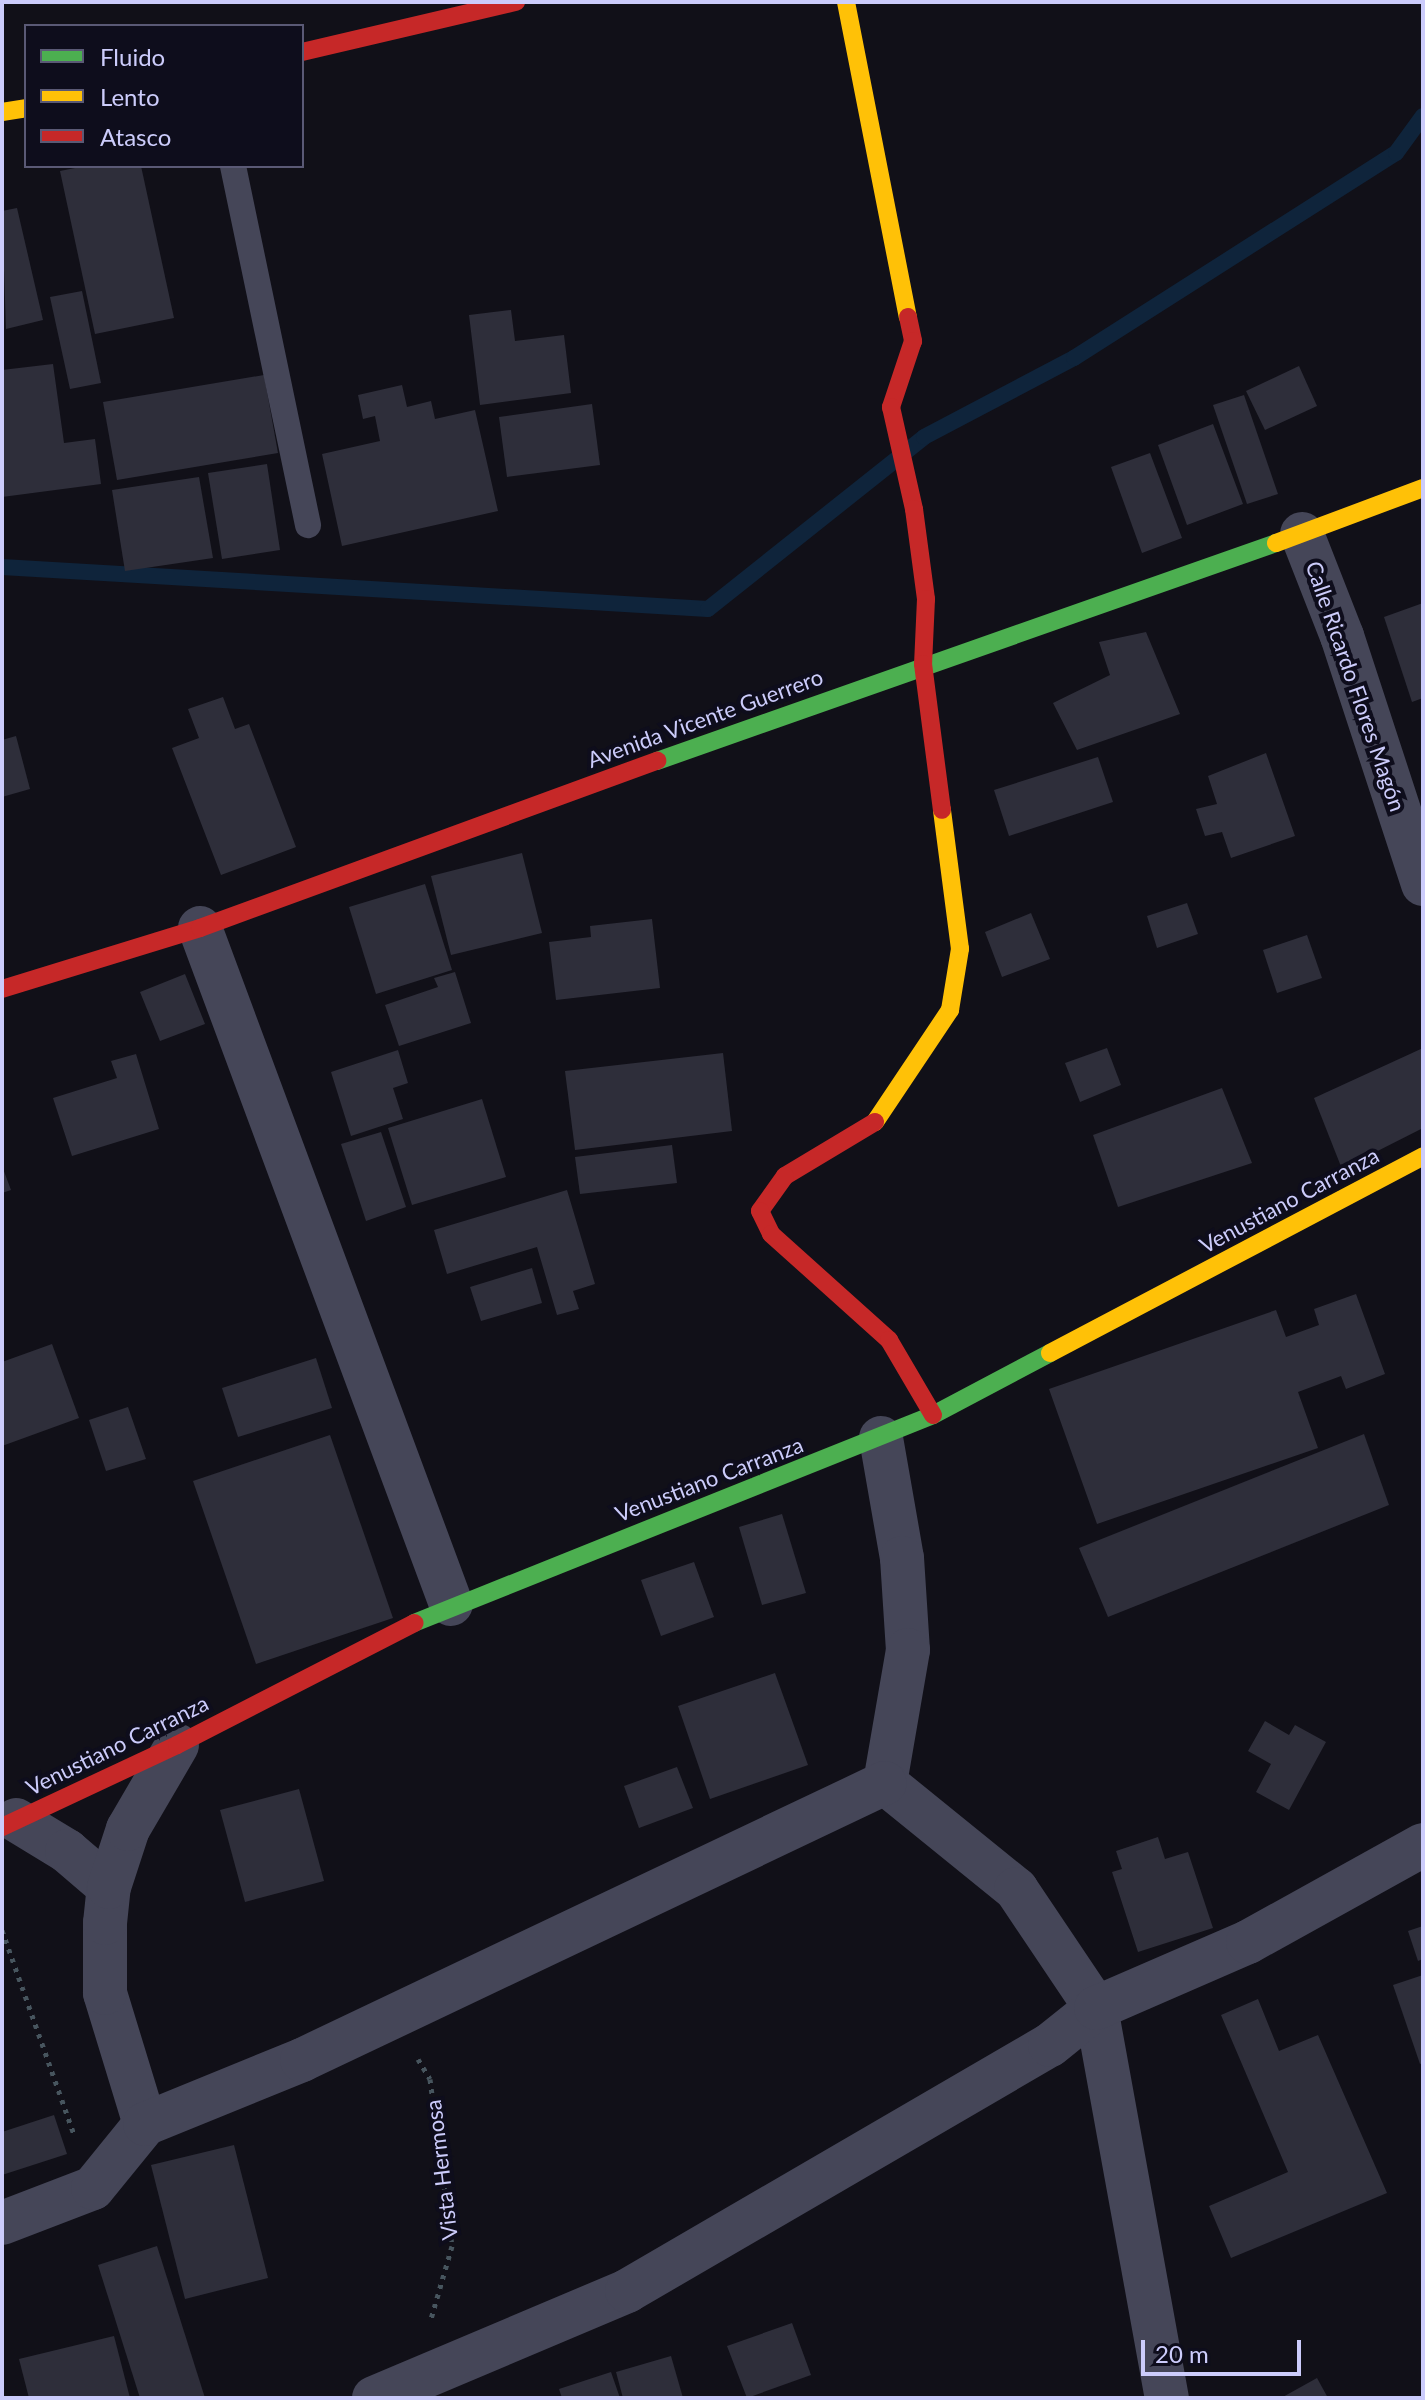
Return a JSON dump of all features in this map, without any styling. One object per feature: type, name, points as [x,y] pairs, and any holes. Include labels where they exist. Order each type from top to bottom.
[{"type":"street","points":[[304,52],[516,2]]},
{"type":"street","points":[[846,2],[913,341],[891,407],[914,509],[926,599],[923,664],[960,949],[950,1010],[874,1123],[785,1176],[760,1211],[771,1234],[889,1340],[933,1415]]},
{"type":"street","points":[[2,112],[24,108]]},
{"type":"street","name":"Avenida Vicente Guerrero","points":[[2,989],[200,928],[923,664],[1163,586],[1423,488]]},
{"type":"street","name":"Calle Ricardo Flores Magón","points":[[1302,534],[1342,636],[1423,884]]},
{"type":"street","points":[[200,928],[451,1604]]},
{"type":"street","name":"Venustiano Carranza","points":[[9,1824],[177,1745],[451,1604],[881,1438],[933,1415],[1423,1156]]},
{"type":"street","points":[[881,1438],[902,1558],[908,1650],[885,1783]]},
{"type":"street","points":[[145,2124],[105,1993],[109,1887],[128,1829],[177,1745]]},
{"type":"street","points":[[885,1783],[1016,1889],[1096,2008],[1166,2396]]},
{"type":"street","points":[[2,2223],[93,2188],[145,2124],[394,2017],[885,1783]]},
{"type":"street","points":[[9,1824],[67,1851],[109,1887]]},
{"type":"street","points":[[374,2398],[627,2291],[1050,2045],[1096,2008],[1248,1942],[1423,1845]]},
{"type":"lane","points":[[233,168],[308,525]]},
{"type":"path","points":[[2,1930],[93,2188]]},
{"type":"path","name":"Vista Hermosa","points":[[394,2017],[430,2079],[452,2246],[414,2380]]},
{"type":"building","points":[[75,168],[141,168],[174,318],[95,334],[60,171]]},
{"type":"building","points":[[17,208],[43,320],[6,329],[2,211]]},
{"type":"building","points":[[82,291],[101,383],[70,389],[50,297]]},
{"type":"building","points":[[511,310],[515,341],[564,335],[571,393],[480,405],[469,315]]},
{"type":"building","points":[[53,364],[64,443],[95,439],[101,484],[2,497],[2,370]]},
{"type":"building","points":[[1299,366],[1317,406],[1265,430],[1246,391]]},
{"type":"building","points":[[264,375],[278,453],[117,480],[103,402]]},
{"type":"building","points":[[402,385],[407,407],[431,401],[435,419],[475,410],[498,511],[342,546],[322,454],[380,441],[375,416],[363,419],[358,395]]},
{"type":"building","points":[[1244,395],[1278,494],[1247,504],[1213,405]]},
{"type":"building","points":[[592,404],[600,465],[507,477],[499,417]]},
{"type":"building","points":[[1213,424],[1243,504],[1187,525],[1158,445]]},
{"type":"building","points":[[1150,453],[1182,538],[1142,553],[1111,467]]},
{"type":"building","points":[[267,464],[280,550],[222,559],[208,473]]},
{"type":"building","points":[[199,477],[213,558],[125,571],[112,490]]},
{"type":"building","points":[[1423,603],[1423,698],[1412,702],[1384,617]]},
{"type":"building","points":[[1146,632],[1180,714],[1077,750],[1053,703],[1110,675],[1099,642]]},
{"type":"building","points":[[223,697],[235,729],[249,724],[296,847],[221,875],[172,748],[199,738],[188,709]]},
{"type":"building","points":[[16,736],[30,789],[2,797],[2,740]]},
{"type":"building","points":[[1266,753],[1295,836],[1231,858],[1222,832],[1205,836],[1196,809],[1217,804],[1208,776]]},
{"type":"building","points":[[1098,757],[1113,802],[1009,836],[994,790]]},
{"type":"building","points":[[522,853],[542,933],[451,955],[431,876]]},
{"type":"building","points":[[425,884],[452,970],[376,994],[349,907]]},
{"type":"building","points":[[1187,903],[1198,934],[1157,948],[1147,916]]},
{"type":"building","points":[[1031,913],[1050,959],[1002,977],[985,932]]},
{"type":"building","points":[[652,919],[660,988],[556,1000],[549,942],[591,937],[590,926]]},
{"type":"building","points":[[1307,935],[1322,978],[1277,993],[1263,950]]},
{"type":"building","points":[[455,972],[471,1023],[399,1046],[385,1005],[438,987],[434,978]]},
{"type":"building","points":[[185,974],[205,1024],[160,1041],[140,992]]},
{"type":"building","points":[[1107,1048],[1121,1085],[1080,1102],[1065,1063]]},
{"type":"building","points":[[1423,1048],[1423,1128],[1342,1169],[1314,1098]]},
{"type":"building","points":[[398,1050],[408,1083],[393,1088],[403,1119],[351,1136],[331,1072]]},
{"type":"building","points":[[723,1053],[732,1131],[575,1150],[565,1071]]},
{"type":"building","points":[[136,1054],[159,1129],[72,1156],[53,1098],[117,1078],[111,1061]]},
{"type":"building","points":[[1222,1088],[1252,1163],[1118,1207],[1093,1135]]},
{"type":"building","points":[[482,1099],[506,1177],[412,1205],[388,1128]]},
{"type":"building","points":[[381,1132],[406,1207],[366,1221],[341,1144]]},
{"type":"building","points":[[672,1145],[677,1183],[580,1194],[575,1157]]},
{"type":"building","points":[[2,1166],[11,1190],[2,1193]]},
{"type":"building","points":[[567,1190],[595,1284],[573,1291],[579,1309],[557,1315],[537,1247],[447,1274],[434,1230]]},
{"type":"building","points":[[532,1268],[542,1303],[481,1321],[470,1287]]},
{"type":"building","points":[[1356,1294],[1385,1374],[1346,1389],[1341,1376],[1298,1392],[1318,1448],[1097,1524],[1049,1389],[1276,1310],[1286,1337],[1319,1325],[1314,1309]]},
{"type":"building","points":[[52,1344],[79,1418],[2,1446],[2,1362]]},
{"type":"building","points":[[316,1358],[332,1408],[238,1437],[222,1388]]},
{"type":"building","points":[[128,1407],[146,1459],[106,1471],[89,1420]]},
{"type":"building","points":[[1364,1434],[1389,1505],[1108,1617],[1079,1548]]},
{"type":"building","points":[[330,1435],[393,1618],[256,1664],[193,1481]]},
{"type":"building","points":[[782,1514],[806,1593],[762,1605],[739,1527]]},
{"type":"building","points":[[694,1562],[714,1617],[661,1636],[641,1580]]},
{"type":"building","points":[[775,1673],[808,1765],[710,1799],[678,1706]]},
{"type":"building","points":[[1265,1721],[1289,1735],[1295,1725],[1326,1742],[1289,1810],[1256,1792],[1271,1764],[1248,1751]]},
{"type":"building","points":[[677,1767],[693,1808],[639,1828],[624,1786]]},
{"type":"building","points":[[299,1789],[324,1881],[245,1902],[220,1810]]},
{"type":"building","points":[[1158,1837],[1165,1859],[1188,1852],[1213,1928],[1138,1952],[1112,1872],[1122,1869],[1116,1851]]},
{"type":"building","points":[[1423,1926],[1423,1959],[1418,1961],[1408,1931]]},
{"type":"building","points":[[1423,1975],[1423,2063],[1420,2064],[1393,1985]]},
{"type":"building","points":[[1258,1999],[1279,2051],[1318,2035],[1387,2193],[1231,2258],[1209,2206],[1288,2172],[1221,2015]]},
{"type":"building","points":[[54,2115],[67,2154],[2,2175],[2,2132]]},
{"type":"building","points":[[234,2145],[268,2278],[185,2299],[151,2165]]},
{"type":"building","points":[[157,2246],[205,2398],[140,2398],[98,2265]]},
{"type":"building","points":[[792,2323],[811,2375],[747,2398],[727,2346]]},
{"type":"building","points":[[114,2336],[130,2398],[29,2398],[19,2359]]},
{"type":"building","points":[[671,2356],[683,2398],[623,2398],[616,2372]]},
{"type":"building","points":[[611,2372],[620,2398],[562,2398],[559,2389]]},
{"type":"building","points":[[1317,2378],[1328,2398],[1281,2398]]},
{"type":"waterway","points":[[2,567],[708,609],[924,437],[1074,358],[1396,153],[1423,116]]},
{"type":"traffic: fast","points":[[657,761],[1276,543]]},
{"type":"traffic: fast","points":[[414,1623],[933,1415],[1050,1353]]},
{"type":"traffic: slow","points":[[846,2],[908,317]]},
{"type":"traffic: slow","points":[[2,112],[24,108]]},
{"type":"traffic: slow","points":[[1276,543],[1423,488]]},
{"type":"traffic: slow","points":[[875,1122],[950,1010],[960,949],[942,810]]},
{"type":"traffic: slow","points":[[1050,1353],[1423,1156]]},
{"type":"traffic: jam","points":[[304,52],[516,2]]},
{"type":"traffic: jam","points":[[908,317],[913,341],[891,407],[914,509],[926,599],[923,664],[942,810]]},
{"type":"traffic: jam","points":[[2,989],[200,928],[657,761]]},
{"type":"traffic: jam","points":[[875,1122],[785,1176],[760,1211],[771,1234],[889,1340],[933,1415]]},
{"type":"traffic: jam","points":[[2,1827],[177,1745],[414,1623]]}]
